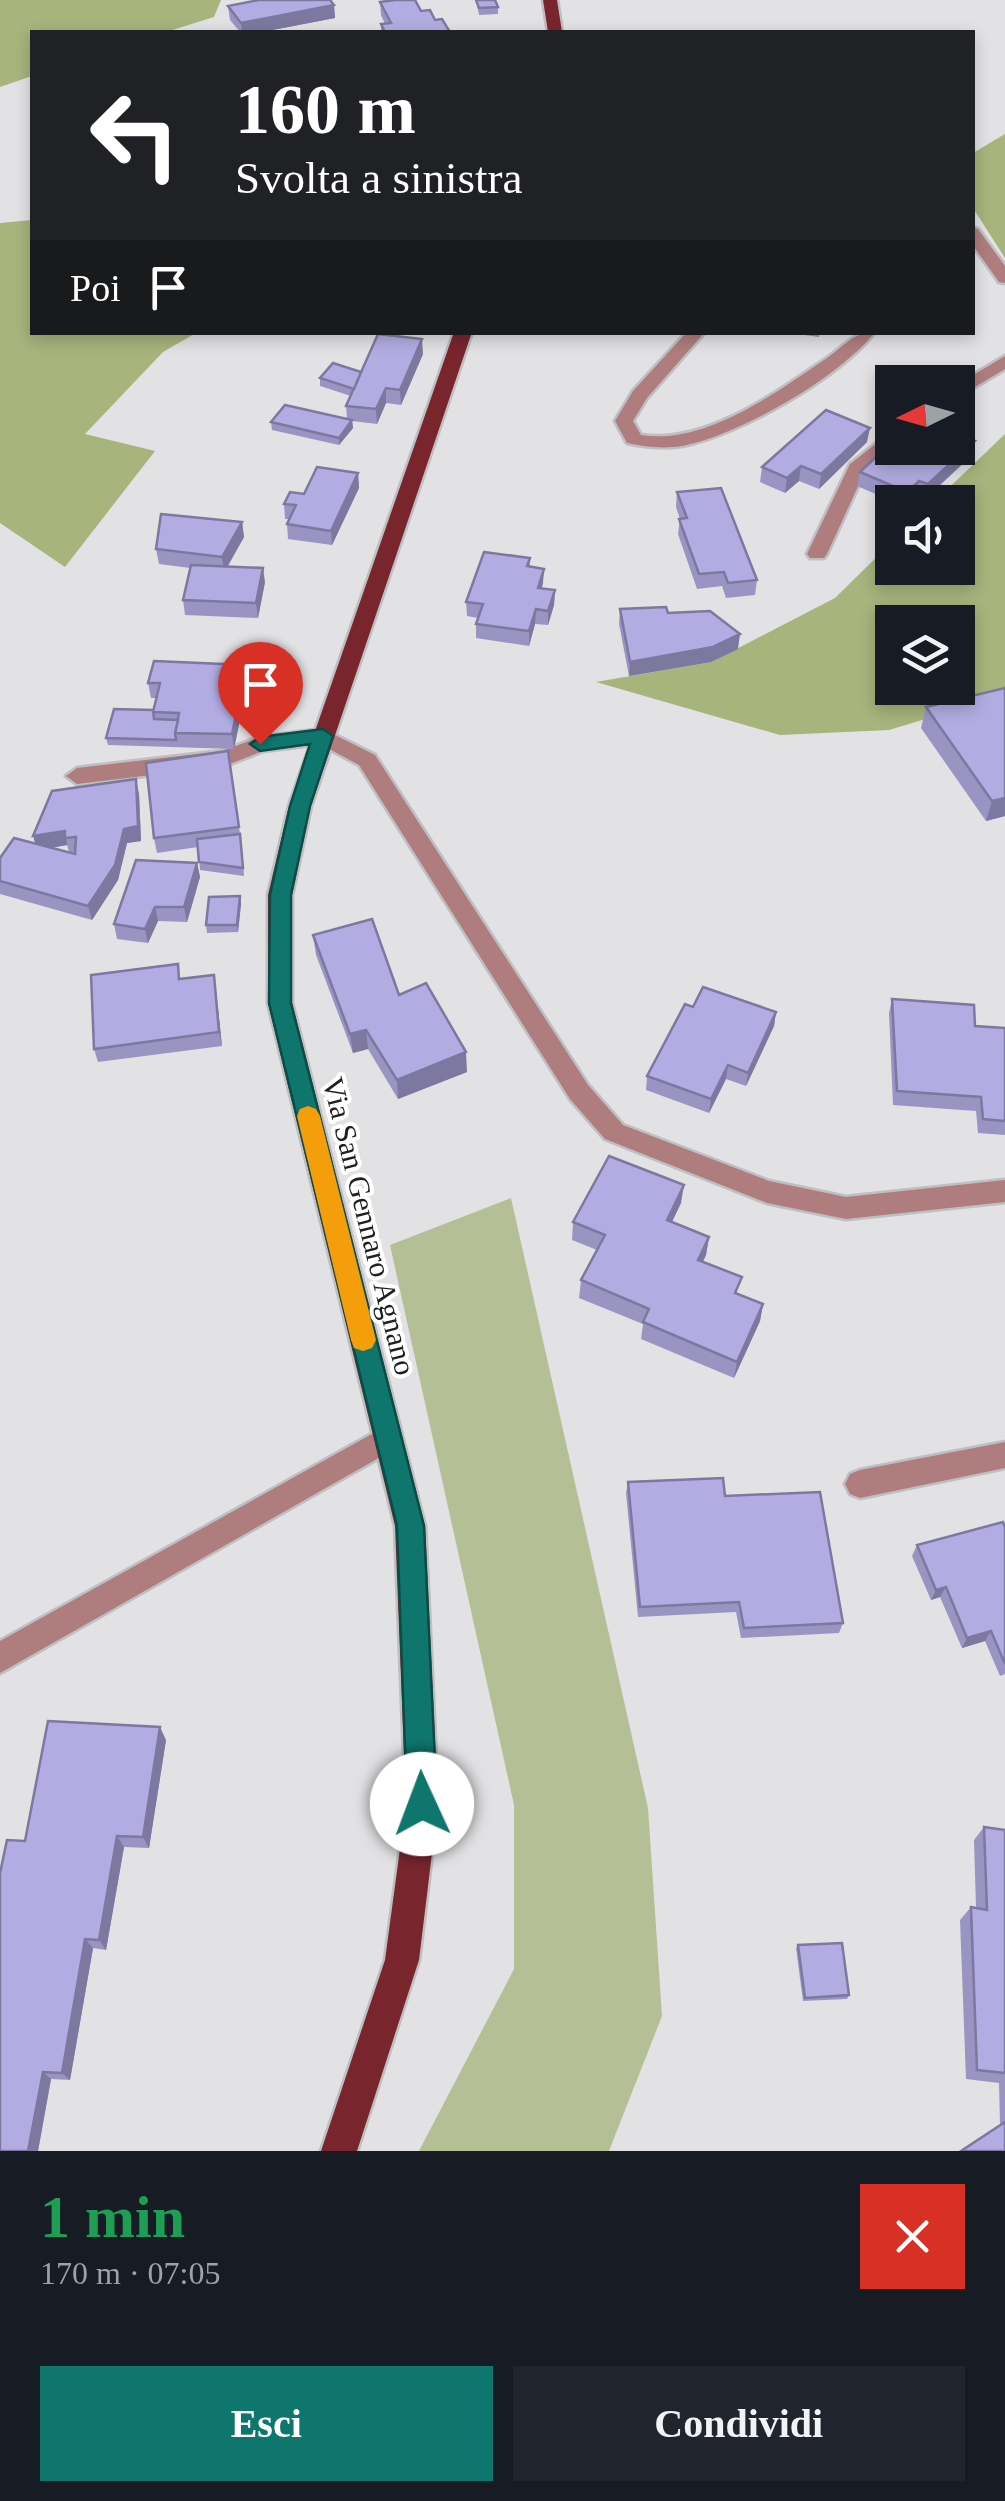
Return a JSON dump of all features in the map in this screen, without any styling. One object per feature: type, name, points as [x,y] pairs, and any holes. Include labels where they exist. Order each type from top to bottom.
[{"type":"main road","points":[[550,0],[555,30]]},
{"type":"main road","name":"Via San Gennaro Agnano","points":[[339,2151],[402,1960],[422,1804],[410,1526],[280,1003],[280,895],[300,806],[381,559],[462,335]]},
{"type":"street","points":[[975,236],[1005,278]]},
{"type":"street","points":[[694,335],[638,395],[624,421],[634,438],[654,444],[692,438],[806,381],[857,346],[865,335]]},
{"type":"street","points":[[975,381],[1005,361]]},
{"type":"street","points":[[817,554],[857,468],[875,452]]},
{"type":"street","points":[[77,776],[225,758],[260,744],[323,736],[367,760],[579,1092],[614,1132],[767,1192],[846,1208],[1005,1190]]},
{"type":"street","points":[[0,1658],[388,1438]]},
{"type":"street","points":[[860,1484],[1005,1456]]},
{"type":"green space","points":[[0,0],[221,0],[214,17],[172,30],[30,30],[30,77],[0,87]]},
{"type":"green space","points":[[1005,134],[1005,258],[975,211],[975,152]]},
{"type":"green space","points":[[30,220],[30,335],[193,335],[163,352],[85,434],[155,451],[65,567],[0,523],[0,223]]},
{"type":"green space","points":[[1005,434],[1005,695],[975,704],[975,605],[875,605],[875,705],[972,705],[889,730],[780,735],[596,682],[711,662],[835,598],[875,559],[875,585],[975,585],[975,485],[952,485]]},
{"type":"green space","points":[[511,1198],[648,1808],[662,2016],[609,2151],[419,2151],[514,1969],[514,1805],[390,1245]]},
{"type":"building","points":[[259,0],[330,0],[334,5],[241,23],[228,6]]},
{"type":"building","points":[[415,0],[421,11],[430,10],[435,20],[442,19],[449,30],[384,30],[381,24],[391,23],[380,2]]},
{"type":"building","points":[[476,0],[495,0],[498,7],[479,8]]},
{"type":"building","points":[[378,335],[422,339],[400,390],[386,388],[376,409],[346,406]]},
{"type":"building","points":[[333,363],[361,372],[354,389],[320,378]]},
{"type":"building","points":[[285,405],[352,420],[339,438],[271,422]]},
{"type":"building","points":[[826,410],[870,428],[821,474],[801,466],[787,478],[762,467]]},
{"type":"building","points":[[875,458],[875,465],[949,465],[928,484],[919,481],[915,485],[891,485],[860,472]]},
{"type":"building","points":[[317,467],[358,473],[331,531],[287,524],[296,505],[284,504],[290,492],[304,494]]},
{"type":"building","points":[[721,488],[757,580],[728,583],[724,572],[699,574],[679,519],[687,518],[677,492]]},
{"type":"building","points":[[161,514],[242,522],[222,557],[156,549]]},
{"type":"building","points":[[484,552],[530,558],[527,566],[544,569],[538,588],[555,590],[548,611],[536,609],[529,631],[476,624],[483,604],[466,602]]},
{"type":"building","points":[[191,565],[263,568],[256,603],[183,600]]},
{"type":"building","points":[[666,607],[668,613],[710,611],[740,634],[713,647],[630,662],[620,609]]},
{"type":"building","points":[[154,661],[246,665],[232,734],[175,733],[179,713],[153,712],[160,683],[148,683]]},
{"type":"building","points":[[1005,688],[1005,798],[992,801],[926,707],[975,705],[975,695]]},
{"type":"building","points":[[114,709],[153,710],[154,719],[178,720],[176,740],[106,738]]},
{"type":"building","points":[[228,751],[239,827],[154,838],[146,763]]},
{"type":"building","points":[[136,779],[138,826],[124,829],[115,865],[88,906],[0,881],[0,858],[14,838],[75,854],[76,837],[65,838],[65,831],[33,836],[52,791]]},
{"type":"building","points":[[240,834],[243,868],[199,862],[197,839]]},
{"type":"building","points":[[136,860],[197,863],[184,907],[155,907],[145,929],[114,924]]},
{"type":"building","points":[[240,896],[237,925],[206,925],[209,897]]},
{"type":"building","points":[[372,919],[399,995],[426,983],[466,1052],[397,1080],[366,1030],[350,1034],[313,935]]},
{"type":"building","points":[[178,964],[179,979],[214,975],[219,1032],[94,1049],[91,975]]},
{"type":"building","points":[[703,987],[776,1012],[748,1073],[728,1065],[711,1099],[647,1076],[685,1004],[693,1007]]},
{"type":"building","points":[[892,999],[974,1005],[975,1026],[1005,1028],[1005,1121],[983,1119],[981,1097],[897,1091]]},
{"type":"building","points":[[609,1156],[684,1185],[667,1220],[709,1237],[698,1260],[742,1277],[735,1293],[763,1304],[737,1362],[643,1322],[649,1309],[581,1280],[605,1235],[573,1222]]},
{"type":"building","points":[[723,1478],[725,1496],[820,1492],[843,1623],[744,1628],[739,1602],[640,1607],[628,1482]]},
{"type":"building","points":[[1003,1522],[1005,1664],[991,1631],[967,1638],[946,1587],[936,1590],[917,1545]]},
{"type":"building","points":[[48,1721],[160,1727],[143,1837],[117,1836],[99,1940],[85,1939],[62,2073],[43,2072],[28,2151],[0,2151],[0,1873],[7,1840],[25,1841]]},
{"type":"building","points":[[984,1827],[1005,1830],[1005,2073],[977,2070],[971,1907],[987,1910]]},
{"type":"building","points":[[842,1943],[849,1995],[805,1998],[798,1945]]},
{"type":"building","points":[[1005,2122],[1005,2151],[961,2151]]},
{"type":"slow traffic","points":[[308,1116],[363,1340]]},
{"type":"route","points":[[260,744],[323,736],[300,806],[280,895],[280,1003],[410,1526],[422,1804]]}]
